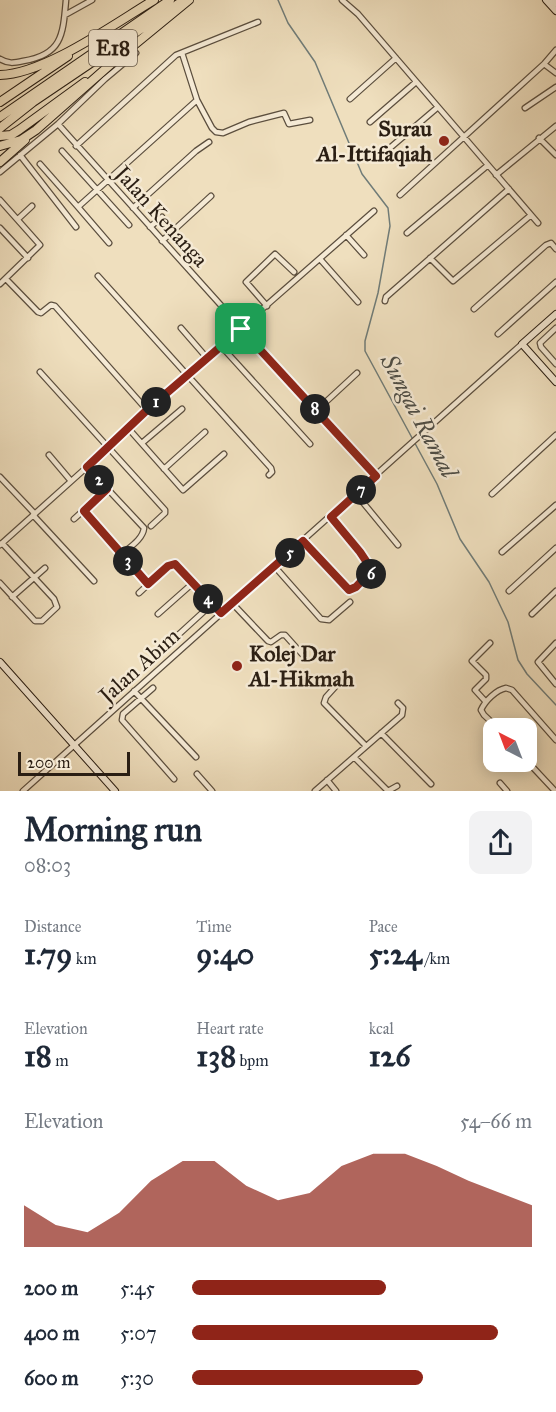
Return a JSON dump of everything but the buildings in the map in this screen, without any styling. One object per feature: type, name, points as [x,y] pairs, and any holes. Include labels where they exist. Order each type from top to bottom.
[{"type":"highway","points":[[0,102],[154,0]]},
{"type":"highway","name":"E18","points":[[0,128],[42,91],[170,0]]},
{"type":"highway","name":"E18","points":[[0,117],[183,0]]},
{"type":"highway","name":"E18","points":[[0,146],[21,140],[31,134],[189,0]]},
{"type":"highway","points":[[0,75],[26,72],[107,29]]},
{"type":"highway","points":[[0,136],[11,135],[19,130],[111,64]]},
{"type":"highway","points":[[0,162],[31,134]]},
{"type":"street","points":[[0,60],[13,63],[40,58],[49,52],[63,32],[66,0]]},
{"type":"street","points":[[65,15],[92,0]]},
{"type":"street","points":[[342,0],[358,14],[538,222]]},
{"type":"street","points":[[546,0],[556,11]]},
{"type":"street","points":[[553,0],[556,3]]},
{"type":"street","points":[[76,146],[176,55],[258,22]]},
{"type":"street","points":[[400,195],[544,64],[556,50]]},
{"type":"street","points":[[0,172],[58,124],[136,52]]},
{"type":"street","points":[[182,53],[197,100],[212,128],[218,133],[284,113],[289,124],[310,120]]},
{"type":"street","points":[[350,99],[396,58]]},
{"type":"street","points":[[544,64],[556,73]]},
{"type":"street","points":[[370,122],[416,82]]},
{"type":"street","points":[[525,108],[556,87]]},
{"type":"street","points":[[78,207],[197,100]]},
{"type":"street","points":[[391,147],[438,107]]},
{"type":"street","points":[[56,113],[58,124]]},
{"type":"street","points":[[47,121],[58,124]]},
{"type":"street","name":"Jalan Kenanga","points":[[58,124],[376,476]]},
{"type":"street","points":[[496,174],[556,126]]},
{"type":"street","points":[[539,138],[556,155]]},
{"type":"street","points":[[133,208],[209,142]]},
{"type":"street","points":[[62,151],[129,225]]},
{"type":"street","points":[[20,155],[76,227]]},
{"type":"street","points":[[40,164],[109,243]]},
{"type":"street","points":[[407,233],[488,165]]},
{"type":"street","points":[[386,301],[386,297],[509,189]]},
{"type":"street","points":[[162,241],[211,196]]},
{"type":"street","points":[[0,200],[39,243],[39,247],[0,284]]},
{"type":"street","points":[[18,219],[32,206]]},
{"type":"street","points":[[0,552],[3,545],[34,515],[147,410],[374,211]]},
{"type":"street","points":[[430,258],[453,281],[531,215]]},
{"type":"street","points":[[150,228],[162,217]]},
{"type":"street","points":[[0,228],[28,258]]},
{"type":"street","points":[[346,235],[364,255]]},
{"type":"street","points":[[474,309],[546,245],[551,243],[556,249]]},
{"type":"street","points":[[267,306],[246,282],[275,254],[294,272]]},
{"type":"street","points":[[320,259],[358,302]]},
{"type":"street","points":[[0,274],[38,312],[41,313],[51,305],[57,308],[147,410]]},
{"type":"street","points":[[98,276],[271,468],[272,472],[269,475]]},
{"type":"street","points":[[498,334],[556,282]]},
{"type":"street","points":[[556,314],[522,344],[556,382]]},
{"type":"street","points":[[180,328],[207,358]]},
{"type":"street","points":[[556,328],[541,341],[541,347],[556,364]]},
{"type":"street","name":"Jalan Abim","points":[[23,791],[522,344]]},
{"type":"street","points":[[221,346],[310,444]]},
{"type":"street","points":[[40,372],[166,512],[151,526]]},
{"type":"street","points":[[316,411],[357,373]]},
{"type":"street","points":[[142,443],[182,409]]},
{"type":"street","points":[[128,428],[183,490],[224,454]]},
{"type":"street","points":[[164,469],[205,432]]},
{"type":"street","points":[[492,494],[556,435]]},
{"type":"street","points":[[49,455],[71,481]]},
{"type":"street","points":[[87,467],[144,528],[144,533],[122,554]]},
{"type":"street","points":[[0,477],[94,581]]},
{"type":"street","points":[[74,519],[107,489]]},
{"type":"street","points":[[356,494],[398,545]]},
{"type":"street","points":[[502,552],[556,505]]},
{"type":"street","points":[[84,511],[148,584]]},
{"type":"street","points":[[303,541],[346,588],[351,590],[356,587],[371,574],[372,568],[331,517]]},
{"type":"street","points":[[0,583],[38,622],[56,609],[56,601],[3,545]]},
{"type":"street","points":[[509,591],[556,548]]},
{"type":"street","points":[[139,593],[168,566],[175,564],[221,613]]},
{"type":"street","points":[[274,567],[321,619],[329,620],[350,602]]},
{"type":"street","points":[[12,597],[45,568]]},
{"type":"street","points":[[158,614],[193,583]]},
{"type":"street","points":[[532,614],[556,591]]},
{"type":"street","points":[[232,603],[268,641],[271,642],[285,635],[302,654]]},
{"type":"street","points":[[177,636],[212,604]]},
{"type":"street","points":[[486,702],[475,690],[486,679],[486,675],[472,661],[490,643]]},
{"type":"street","points":[[556,643],[538,662],[556,684]]},
{"type":"street","points":[[0,662],[115,791]]},
{"type":"street","points":[[336,686],[324,703],[366,746]]},
{"type":"street","points":[[153,688],[123,714],[122,720],[174,779]]},
{"type":"street","points":[[488,718],[482,712],[482,708],[500,689],[506,688],[512,690],[556,740]]},
{"type":"street","points":[[134,691],[196,757]]},
{"type":"street","points":[[315,791],[402,714],[403,710],[398,703]]},
{"type":"street","points":[[381,733],[431,784]]},
{"type":"street","points":[[354,756],[388,791],[397,786]]},
{"type":"street","points":[[537,772],[555,791]]},
{"type":"street","points":[[197,774],[212,791]]},
{"type":"street","points":[[327,780],[336,791]]},
{"type":"street","points":[[500,783],[507,791]]},
{"type":"waterway","name":"Sungai Ramal","points":[[278,0],[288,23],[315,62],[362,174],[388,208],[390,226],[378,293],[365,341],[365,351],[437,484],[460,539],[489,582],[508,622],[518,660],[527,674],[556,705]]},
{"type":"place","name":"Surau Al-Ittifaqiah","points":[[444,141]]},
{"type":"place","name":"Kolej Dar Al-Hikmah","points":[[237,666]]},
{"type":"route","points":[[241,329],[376,476],[331,517],[360,552],[372,572],[356,587],[349,590],[303,541],[221,613],[175,564],[168,566],[148,584],[84,511],[107,489],[87,467],[147,410],[241,329]]}]
